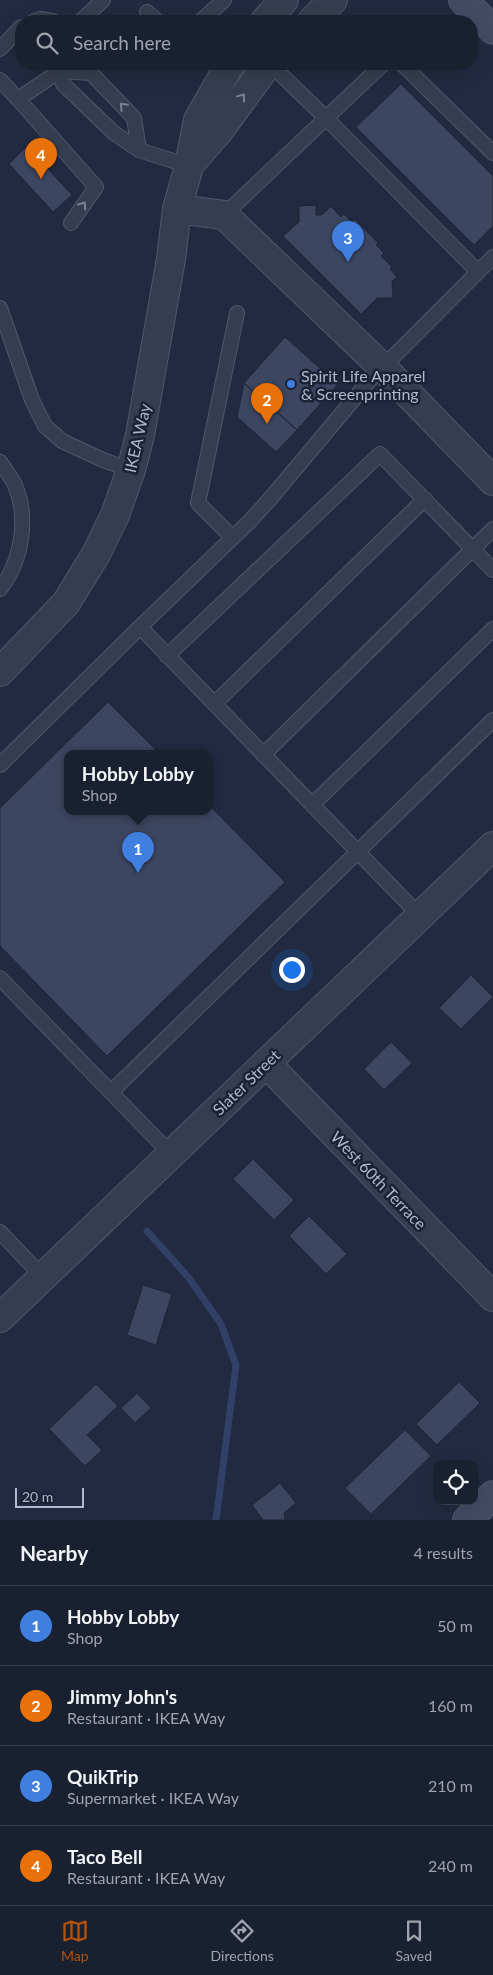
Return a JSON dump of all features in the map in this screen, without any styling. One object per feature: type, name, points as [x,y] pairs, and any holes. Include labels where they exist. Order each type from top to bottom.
[{"type":"main road","points":[[463,0],[493,30]]},
{"type":"main road","points":[[468,1520],[493,1495]]},
{"type":"street","points":[[270,15],[284,0]]},
{"type":"street","points":[[318,15],[334,0]]},
{"type":"street","name":"IKEA Way","points":[[0,672],[66,603],[96,554],[111,523],[131,470],[140,435],[169,269],[177,208],[189,166],[198,120],[227,70]]},
{"type":"street","name":"IKEA Way","points":[[189,166],[218,132],[264,70]]},
{"type":"street","points":[[177,208],[224,215],[383,368],[493,481]]},
{"type":"street","name":"Slater Street","points":[[0,1318],[493,846]]},
{"type":"street","name":"West 60th Terrace","points":[[266,1063],[493,1298]]},
{"type":"lane","points":[[87,15],[103,0]]},
{"type":"lane","points":[[208,15],[224,0]]},
{"type":"lane","points":[[0,49],[15,33]]},
{"type":"lane","points":[[18,99],[55,70]]},
{"type":"lane","points":[[60,70],[63,84],[114,133],[140,150],[189,166]]},
{"type":"lane","points":[[75,70],[91,73],[134,118],[140,150]]},
{"type":"lane","points":[[275,70],[326,118],[478,272]]},
{"type":"lane","points":[[224,215],[377,70]]},
{"type":"lane","points":[[408,70],[493,153]]},
{"type":"lane","points":[[0,80],[96,187],[71,223]]},
{"type":"lane","points":[[0,765],[270,499],[369,381],[493,257]]},
{"type":"lane","points":[[0,308],[32,400],[45,426],[62,441],[103,460],[131,470]]},
{"type":"lane","points":[[232,537],[198,503],[237,313]]},
{"type":"lane","points":[[167,656],[380,454],[493,570]]},
{"type":"lane","points":[[0,462],[15,484],[24,513],[21,542],[16,560],[8,579],[0,589]]},
{"type":"lane","points":[[214,704],[425,499]]},
{"type":"lane","points":[[263,755],[493,530]]},
{"type":"lane","points":[[140,626],[420,916]]},
{"type":"lane","points":[[312,805],[493,630]]},
{"type":"lane","points":[[111,1092],[493,720]]},
{"type":"lane","points":[[0,978],[171,1154]]},
{"type":"lane","points":[[0,1232],[42,1278]]},
{"type":"building","points":[[401,84],[493,176],[493,226],[474,245],[356,127]]},
{"type":"building","points":[[27,146],[72,195],[53,212],[9,164]]},
{"type":"building","points":[[316,205],[316,215],[322,215],[331,206],[341,217],[344,214],[352,222],[355,219],[378,243],[376,245],[384,253],[381,256],[392,267],[390,269],[397,277],[392,281],[393,298],[377,298],[361,314],[283,236],[299,222],[299,206]]},
{"type":"building","name":"Spirit Life Apparel & Screenprinting","points":[[285,337],[338,384],[297,430],[244,383]]},
{"type":"building","points":[[244,383],[297,430],[276,452],[237,417]]},
{"type":"building","points":[[108,702],[156,750],[64,750],[64,815],[212,815],[212,808],[285,882],[107,1056],[0,946],[0,808]]},
{"type":"building","points":[[471,975],[493,997],[461,1029],[439,1008]]},
{"type":"building","points":[[391,1042],[412,1063],[384,1090],[364,1069]]},
{"type":"building","points":[[253,1159],[294,1200],[274,1220],[233,1179]]},
{"type":"building","points":[[309,1216],[347,1254],[326,1274],[289,1236]]},
{"type":"building","points":[[143,1285],[172,1294],[156,1345],[127,1335]]},
{"type":"building","points":[[459,1382],[480,1403],[437,1445],[416,1424]]},
{"type":"building","points":[[96,1384],[118,1406],[87,1435],[102,1450],[85,1466],[49,1429]]},
{"type":"building","points":[[137,1393],[151,1408],[135,1423],[121,1408]]},
{"type":"building","points":[[405,1430],[431,1456],[371,1514],[345,1488]]},
{"type":"building","points":[[280,1483],[296,1503],[284,1513],[285,1520],[263,1520],[252,1505]]},
{"type":"waterway","points":[[147,1231],[189,1278],[221,1324],[236,1365],[216,1520]]},
{"type":"place","name":"Taco Bell","points":[[41,179]]},
{"type":"place","name":"QuikTrip","points":[[348,262]]},
{"type":"place","name":"Spirit Life Apparel & Screenprinting","points":[[291,384]]},
{"type":"place","name":"Jimmy John's","points":[[267,424]]},
{"type":"place","name":"Hobby Lobby","points":[[138,873]]}]
